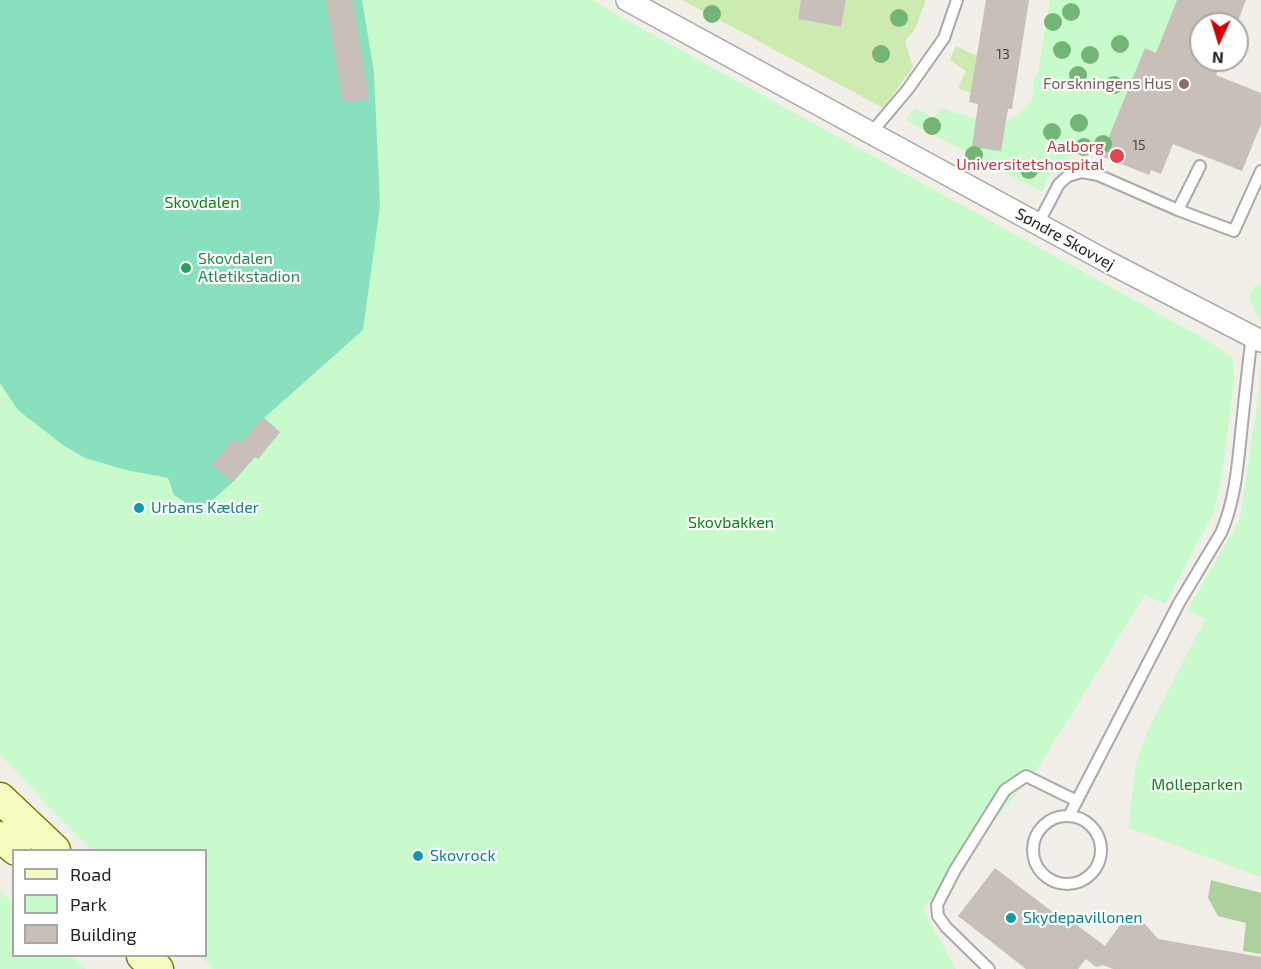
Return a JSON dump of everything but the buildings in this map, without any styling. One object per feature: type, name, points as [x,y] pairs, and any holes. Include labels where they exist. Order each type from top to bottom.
[{"type":"street","name":"Søndre Skovvej","points":[[627,0],[1106,261],[1256,339]]},
{"type":"street","points":[[0,798],[54,849]]},
{"type":"street","points":[[0,837],[15,849]]},
{"type":"street","points":[[143,957],[158,969]]},
{"type":"street","points":[[154,957],[165,969]]},
{"type":"lane","points":[[870,133],[908,88],[944,38],[957,0]]},
{"type":"lane","points":[[1178,210],[1200,166]]},
{"type":"lane","points":[[1038,224],[1059,184],[1068,176],[1082,172],[1098,175],[1178,210],[1234,231],[1261,171]]},
{"type":"lane","points":[[1069,816],[1179,603],[1227,522],[1256,339]]},
{"type":"lane","points":[[989,969],[946,927],[938,916],[937,905],[955,870],[1005,789],[1026,776],[1077,801]]},
{"type":"lane","points":[[1069,816],[1091,825],[1100,840],[1102,849],[1100,861],[1088,878],[1074,884],[1062,884],[1046,877],[1037,867],[1033,856],[1033,845],[1037,834],[1045,824],[1055,818],[1069,816]]},
{"type":"green space","name":"Skovbakken","points":[[0,0],[593,0],[1210,342],[1233,358],[1234,381],[1222,477],[1214,512],[1165,604],[1145,595],[1040,765],[923,909],[956,969],[213,969],[200,957],[207,957],[207,849],[91,849],[0,754]]},
{"type":"green space","name":"Skovdalen Atletikstadion","points":[[0,0],[362,0],[374,72],[380,206],[363,330],[264,418],[280,432],[258,459],[255,457],[233,482],[202,506],[189,505],[174,495],[168,478],[126,470],[85,458],[63,445],[18,410],[0,383]]},
{"type":"green space","points":[[682,0],[801,0],[798,19],[841,27],[846,0],[926,0],[915,29],[905,41],[913,67],[883,108]]},
{"type":"green space","points":[[1050,0],[1177,0],[1156,53],[1145,49],[1101,156],[1073,155],[1054,166],[1042,192],[905,120],[915,108],[934,118],[941,108],[976,119],[1006,122],[1019,113],[1032,99]]},
{"type":"green space","points":[[956,46],[977,56],[971,93],[958,88],[966,71],[950,60]]},
{"type":"green space","points":[[1261,283],[1261,323],[1249,296],[1254,287]]},
{"type":"green space","name":"Mølleparken","points":[[1261,358],[1261,877],[1128,828],[1135,768],[1139,754],[1148,730],[1205,619],[1187,610],[1240,519],[1258,396]]},
{"type":"green space","points":[[1211,880],[1261,893],[1261,954],[1243,951],[1246,923],[1218,916],[1208,898]]},
{"type":"green space","points":[[0,891],[12,902],[12,957],[72,957],[86,969],[0,969]]},
{"type":"place","name":"Forskningens Hus","points":[[1184,84]]},
{"type":"place","name":"Aalborg Universitetshospital","points":[[1117,156]]},
{"type":"place","name":"Skovdalen Atletikstadion","points":[[186,268]]},
{"type":"place","name":"Urbans Kælder","points":[[139,508]]},
{"type":"place","name":"Skovrock","points":[[418,856]]},
{"type":"place","name":"Skydepavillonen","points":[[1011,918]]},
{"type":"park label","name":"Skovdalen","points":[[202,203]]}]
